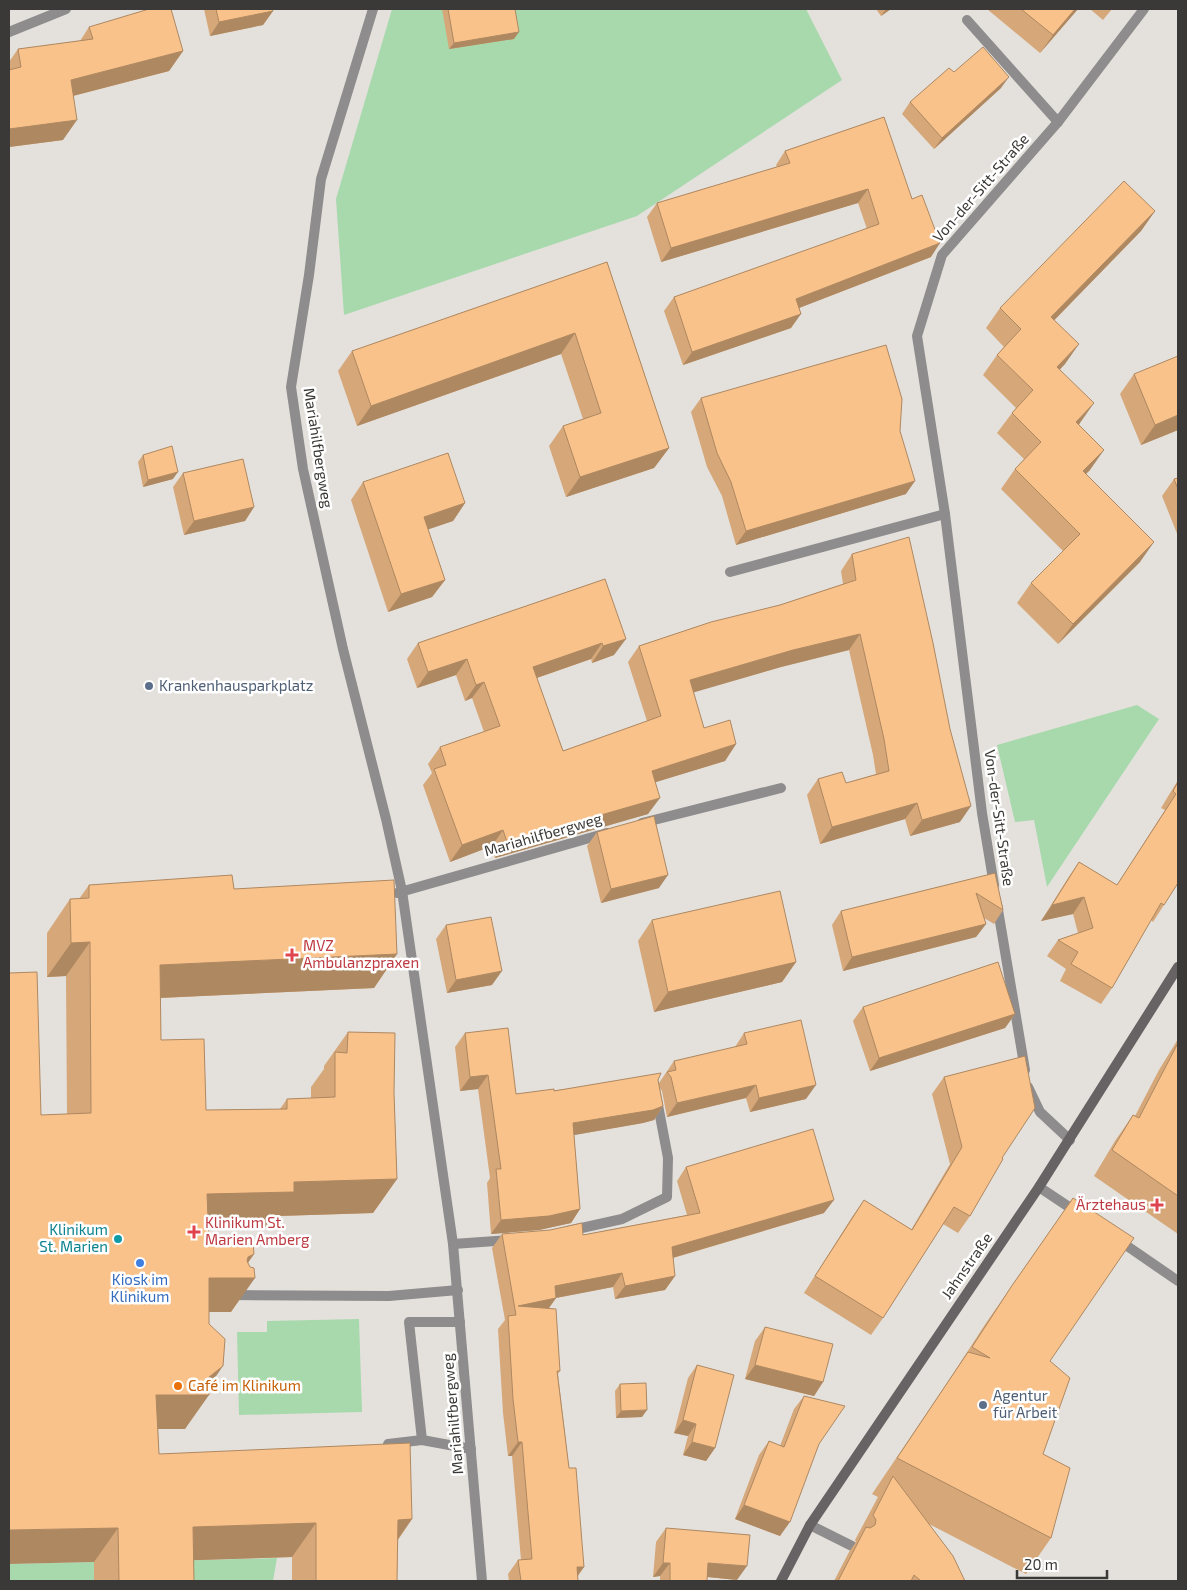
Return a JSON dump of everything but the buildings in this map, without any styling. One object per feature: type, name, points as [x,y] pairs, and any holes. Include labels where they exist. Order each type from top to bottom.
[{"type":"street","points":[[9,32],[66,9]]},
{"type":"street","name":"Mariahilfbergweg","points":[[373,9],[321,179],[309,276],[291,387],[305,478],[343,650],[386,819],[402,892],[454,1244],[482,1581]]},
{"type":"street","name":"Von-der-Sitt-Straße","points":[[1070,1140],[1040,1112],[1028,1088],[982,813],[945,514],[917,336],[942,255],[1058,122],[1144,9]]},
{"type":"street","points":[[967,20],[1058,122]]},
{"type":"street","points":[[730,572],[945,514]]},
{"type":"street","name":"Mariahilfbergweg","points":[[387,896],[624,828],[781,788]]},
{"type":"street","name":"Jahnstraße","points":[[781,1581],[810,1525],[1070,1140],[1178,967]]},
{"type":"street","points":[[558,1233],[622,1219],[667,1197],[668,1158],[655,1092]]},
{"type":"street","points":[[1039,1187],[1088,1220]]},
{"type":"street","points":[[1105,1231],[1178,1281]]},
{"type":"street","points":[[454,1244],[521,1239]]},
{"type":"street","points":[[230,1295],[389,1296],[458,1290]]},
{"type":"street","points":[[422,1440],[409,1322],[460,1322]]},
{"type":"street","points":[[378,1445],[422,1440],[471,1449]]},
{"type":"street","points":[[810,1525],[852,1546]]},
{"type":"green space","points":[[392,9],[806,9],[842,80],[637,216],[344,315],[336,199]]},
{"type":"green space","points":[[1137,705],[1159,719],[1047,887],[1034,820],[1015,822],[997,745]]},
{"type":"green space","points":[[359,1319],[362,1412],[239,1415],[237,1332],[267,1332],[267,1321]]},
{"type":"green space","points":[[277,1558],[273,1581],[169,1581],[169,1561]]},
{"type":"green space","points":[[94,1562],[94,1581],[9,1581],[9,1564]]},
{"type":"place","name":"Krankenhausparkplatz","points":[[149,686]]},
{"type":"place","name":"MVZ Ambulanzpraxen","points":[[292,955]]},
{"type":"place","name":"Ärztehaus","points":[[1157,1205]]},
{"type":"place","name":"Klinikum St. Marien Amberg","points":[[194,1232]]},
{"type":"place","name":"Klinikum St. Marien","points":[[118,1239]]},
{"type":"place","name":"Kiosk im Klinikum","points":[[140,1263]]},
{"type":"place","name":"Café im Klinikum","points":[[178,1386]]},
{"type":"place","name":"Agentur für Arbeit","points":[[983,1405]]}]
